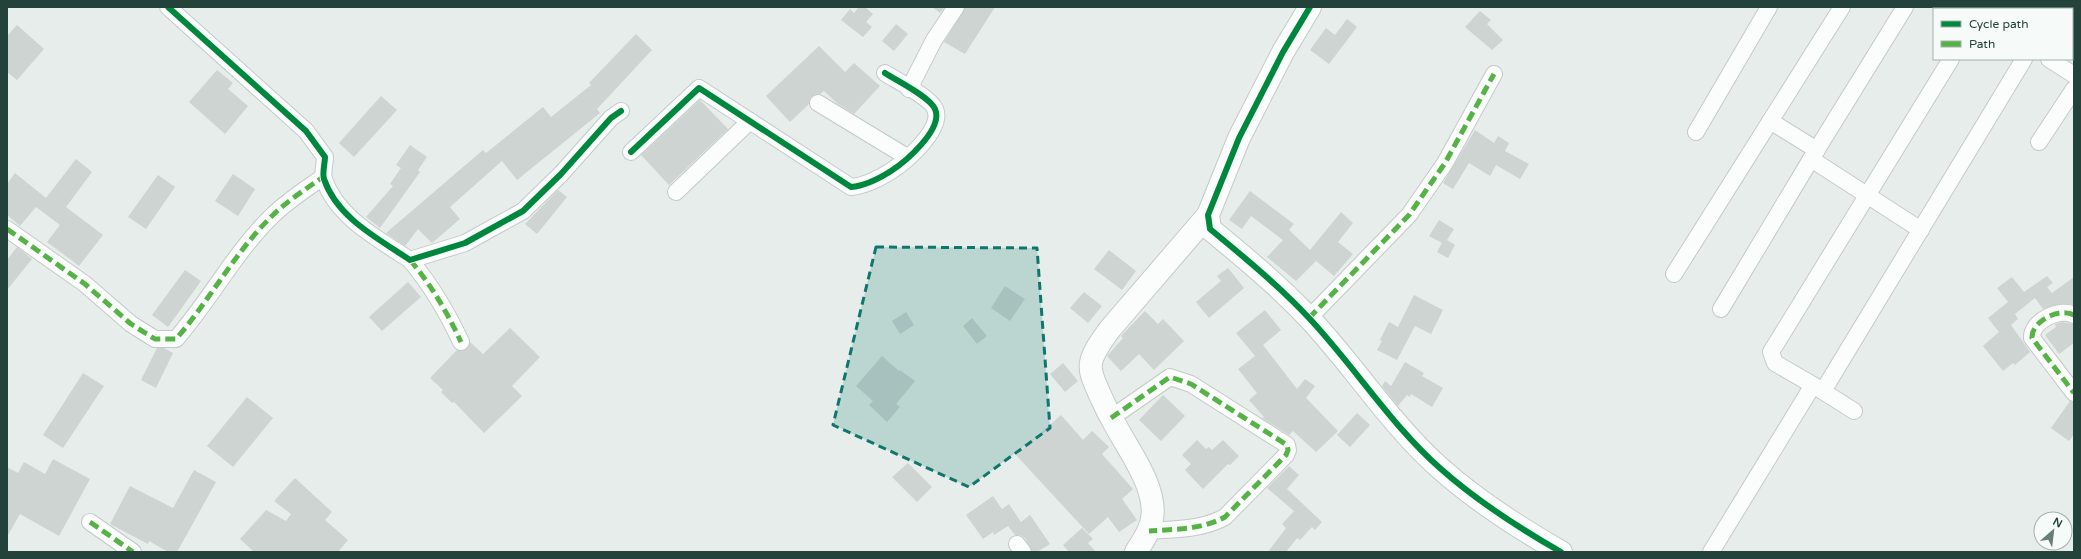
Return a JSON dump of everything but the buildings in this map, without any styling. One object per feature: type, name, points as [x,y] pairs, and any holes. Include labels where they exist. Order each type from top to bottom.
[{"type":"street","points":[[168,7],[306,131],[325,157],[323,178],[336,203],[351,219],[410,260],[429,282],[461,342]]},
{"type":"street","points":[[909,89],[934,40],[956,7]]},
{"type":"street","points":[[1136,552],[1149,531],[1152,519],[1152,506],[1149,492],[1141,472],[1111,418],[1092,375],[1091,363],[1098,347],[1110,329],[1208,215],[1239,138],[1283,52],[1310,7]]},
{"type":"street","points":[[1696,132],[1769,7]]},
{"type":"street","points":[[1674,274],[1842,7]]},
{"type":"street","points":[[1721,309],[1905,7]]},
{"type":"street","points":[[1854,411],[1818,388],[1774,363],[1771,352],[1951,60]]},
{"type":"street","points":[[1711,552],[1921,230],[2023,60]]},
{"type":"street","points":[[2051,60],[2074,75]]},
{"type":"street","points":[[631,152],[699,88],[851,187],[859,186],[891,171],[928,138],[936,123],[936,110],[928,101],[885,73]]},
{"type":"street","points":[[1309,318],[1409,214],[1445,163],[1494,74]]},
{"type":"street","points":[[2039,142],[2074,89]]},
{"type":"street","points":[[818,104],[907,157]]},
{"type":"street","points":[[410,260],[465,243],[523,211],[561,174],[612,118],[621,111]]},
{"type":"street","points":[[676,192],[750,121]]},
{"type":"street","points":[[1770,121],[1867,196],[1921,230]]},
{"type":"street","points":[[7,229],[85,284],[130,324],[155,339],[176,339],[217,282],[272,216],[297,195],[323,178]]},
{"type":"street","points":[[1208,215],[1210,229],[1259,270],[1309,318],[1400,426],[1441,469],[1547,549]]},
{"type":"street","points":[[2074,315],[2064,311],[2053,314],[2033,329],[2032,338],[2074,393]]},
{"type":"street","points":[[1111,418],[1163,380],[1170,377],[1191,384],[1287,445],[1288,450],[1286,455],[1224,517],[1212,524],[1198,527],[1149,531]]},
{"type":"street","points":[[90,522],[133,552]]},
{"type":"highlighted area","points":[[876,247],[1037,248],[1050,428],[969,487],[833,425]]},
{"type":"marked path","points":[[1309,318],[1409,215],[1445,163],[1494,74]]},
{"type":"marked path","points":[[7,229],[85,284],[131,324],[155,339],[176,339],[234,260],[259,230],[284,205],[323,177]]},
{"type":"marked path","points":[[410,260],[438,300],[461,342]]},
{"type":"marked path","points":[[2074,315],[2061,313],[2047,317],[2036,326],[2032,338],[2074,393]]},
{"type":"marked path","points":[[1111,418],[1170,377],[1191,384],[1287,445],[1288,450],[1286,455],[1225,517],[1197,527],[1149,531]]},
{"type":"marked path","points":[[90,522],[133,552]]},
{"type":"cycle path","points":[[168,7],[306,131],[325,157],[323,177],[330,193],[339,205],[360,226],[410,260],[465,243],[523,211],[561,174],[611,118],[621,111]]},
{"type":"cycle path","points":[[1310,7],[1283,52],[1239,138],[1208,215],[1210,229],[1298,306],[1342,356],[1389,415],[1441,469],[1499,514],[1561,552]]},
{"type":"cycle path","points":[[631,152],[699,88],[851,187],[861,185],[887,174],[913,153],[929,135],[934,126],[936,117],[935,109],[927,99],[885,73]]}]
